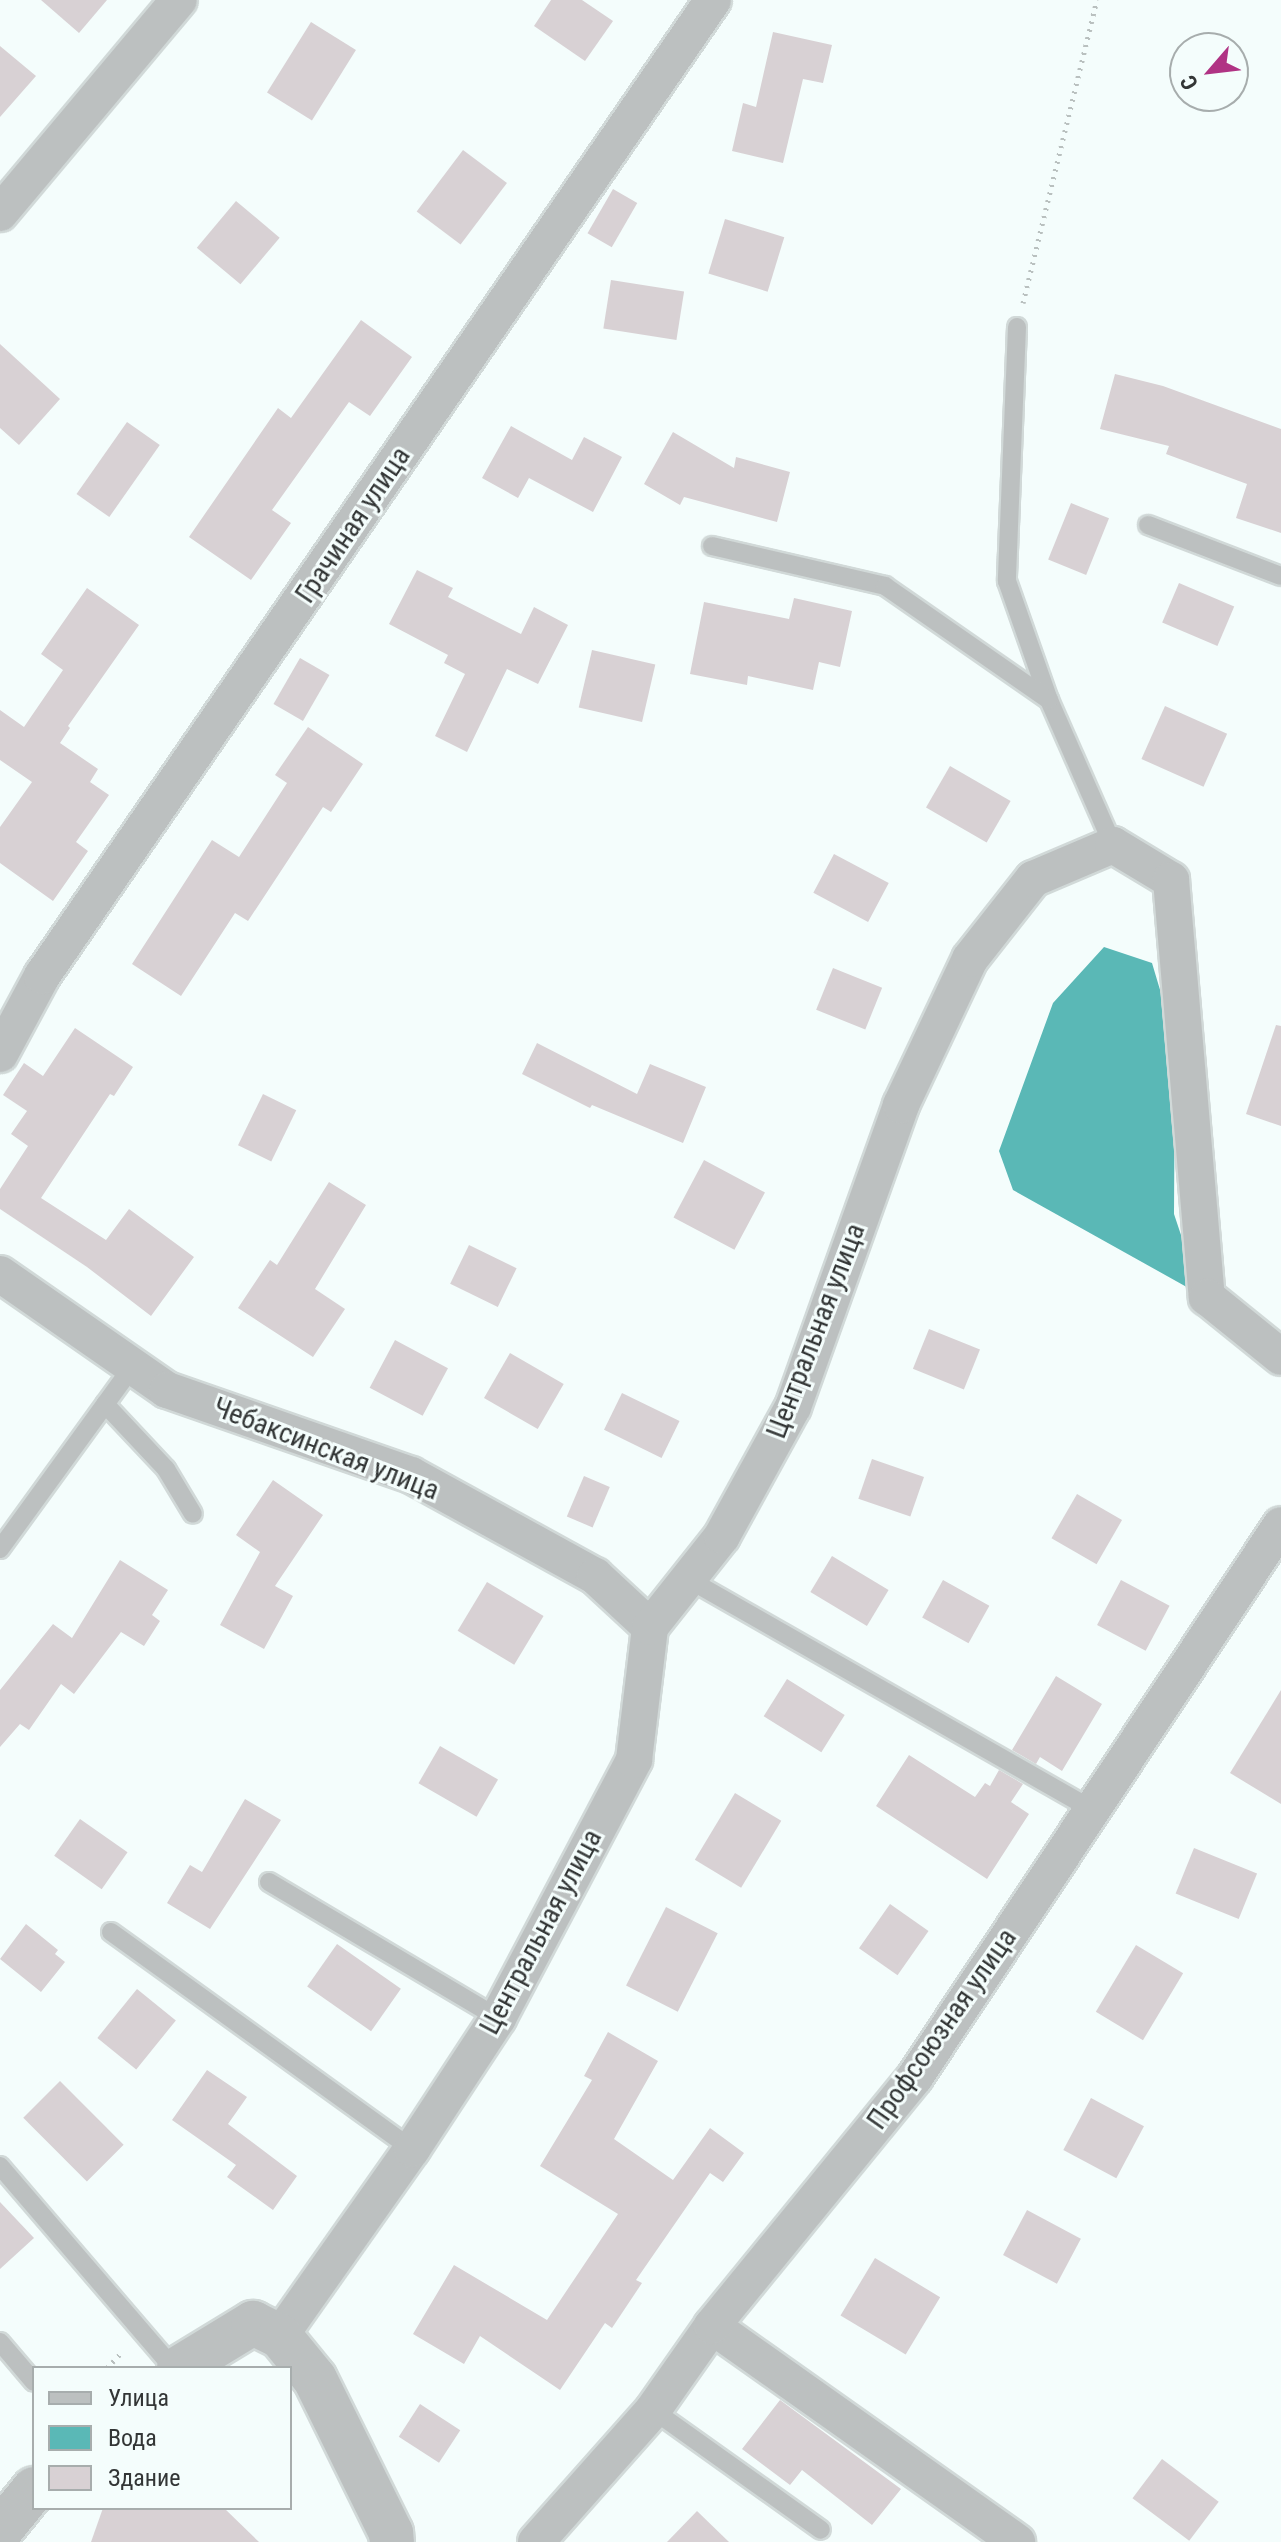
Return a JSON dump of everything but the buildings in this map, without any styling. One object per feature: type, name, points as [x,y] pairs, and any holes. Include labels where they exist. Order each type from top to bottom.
[{"type":"street","points":[[0,213],[179,0]]},
{"type":"street","name":"Грачиная улица","points":[[0,1054],[42,976],[713,0]]},
{"type":"street","points":[[1113,845],[1171,880],[1207,1297],[1281,1357]]},
{"type":"street","name":"Центральная улица","points":[[280,2336],[412,2149],[498,2018],[634,1760],[650,1627],[722,1536],[793,1407],[901,1105],[970,959],[1033,879],[1113,845]]},
{"type":"street","name":"Чебаксинская улица","points":[[0,1274],[167,1390],[411,1475],[595,1576],[650,1627]]},
{"type":"street","name":"Профсоюзная улица","points":[[536,2542],[653,2410],[712,2326],[915,2077],[1281,1525]]},
{"type":"street","points":[[179,2366],[253,2323],[280,2336],[315,2379],[392,2542]]},
{"type":"street","points":[[712,2326],[1017,2542]]},
{"type":"street","points":[[0,2531],[32,2491]]},
{"type":"lane","points":[[1017,327],[1007,581],[1049,700],[1113,845]]},
{"type":"lane","points":[[1148,525],[1281,576]]},
{"type":"lane","points":[[712,546],[885,586],[1049,700]]},
{"type":"lane","points":[[0,1549],[133,1366]]},
{"type":"lane","points":[[105,1404],[166,1469],[193,1514]]},
{"type":"lane","points":[[688,1579],[1091,1809]]},
{"type":"lane","points":[[269,1882],[498,2018]]},
{"type":"lane","points":[[111,1932],[412,2149]]},
{"type":"lane","points":[[0,2166],[174,2366]]},
{"type":"lane","points":[[0,2342],[32,2380]]},
{"type":"lane","points":[[653,2410],[821,2530]]},
{"type":"path","points":[[1017,327],[1097,0]]},
{"type":"path","points":[[109,2366],[120,2354]]},
{"type":"water","points":[[1104,947],[1152,963],[1175,1040],[1174,1214],[1201,1295],[1013,1190],[999,1151],[1053,1003]]}]
